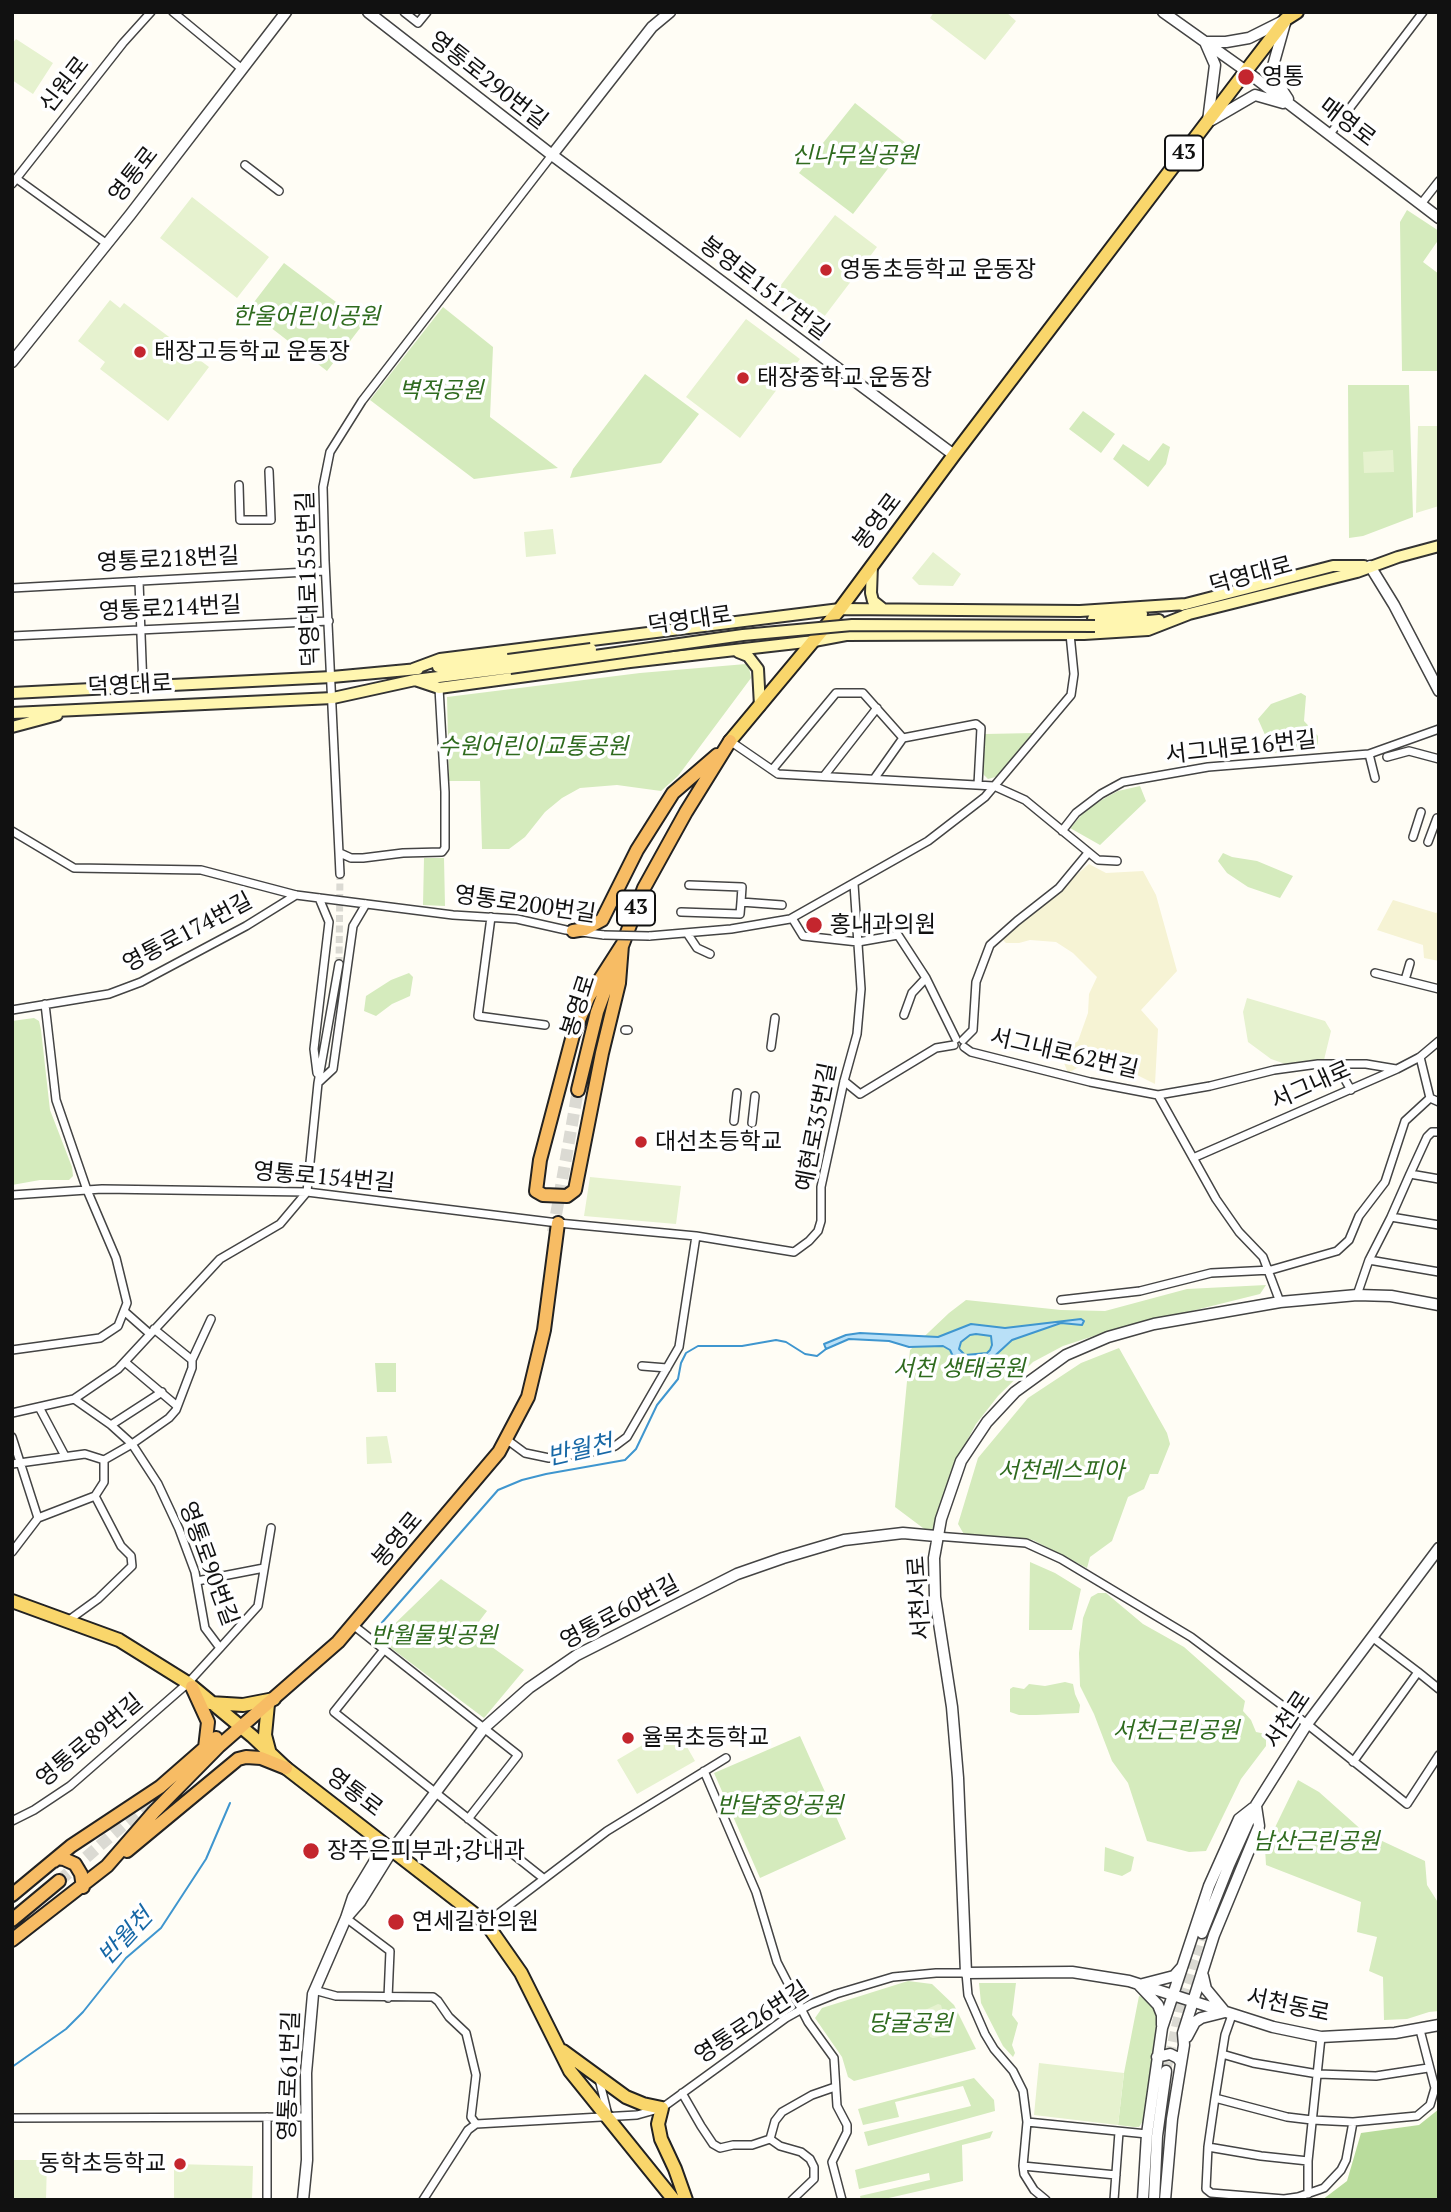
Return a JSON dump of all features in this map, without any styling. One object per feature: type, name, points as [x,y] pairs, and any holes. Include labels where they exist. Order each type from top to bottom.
[{"type":"highway","points":[[573,931],[585,929],[603,920],[637,850],[673,793],[728,745]]},
{"type":"highway","name":"봉영로","points":[[578,1090],[597,1012],[644,888],[728,745]]},
{"type":"highway","points":[[622,945],[619,983],[575,1190],[567,1196],[543,1195],[536,1191],[540,1160],[573,1035],[588,998],[622,945]]},
{"type":"highway","name":"봉영로","points":[[242,1728],[338,1642],[499,1452],[528,1397],[541,1343],[558,1223]]},
{"type":"highway","points":[[190,1685],[208,1722],[205,1748]]},
{"type":"highway","points":[[12,1895],[71,1846],[160,1787],[221,1734],[242,1728]]},
{"type":"highway","points":[[107,1866],[154,1812],[219,1746],[242,1728]]},
{"type":"highway","points":[[12,1940],[83,1887],[238,1759],[246,1756],[261,1758],[286,1768]]},
{"type":"highway","points":[[47,1866],[57,1858],[70,1860],[80,1869],[83,1887]]},
{"type":"highway","points":[[12,1920],[59,1881]]},
{"type":"main road","name":"봉영로","points":[[728,745],[840,609],[954,455],[1291,15]]},
{"type":"main road","name":"덕영대로","points":[[12,693],[414,675],[743,635],[852,625],[1152,622],[1188,609],[1357,572],[1439,546]]},
{"type":"main road","points":[[872,565],[873,601],[883,609]]},
{"type":"main road","points":[[414,675],[440,659],[840,609],[1188,609]]},
{"type":"main road","points":[[414,675],[439,688],[846,635],[1070,634],[1148,630],[1188,609]]},
{"type":"main road","points":[[736,651],[748,656],[758,669],[760,706]]},
{"type":"main road","name":"덕영대로","points":[[12,712],[333,698],[414,675]]},
{"type":"main road","points":[[12,727],[73,710]]},
{"type":"main road","name":"영통로","points":[[12,1601],[119,1640],[190,1685],[286,1768],[486,1923],[521,1973],[570,2071],[674,2200]]},
{"type":"main road","points":[[209,1703],[243,1705],[271,1701],[265,1735],[271,1754]]},
{"type":"main road","points":[[557,2046],[626,2097],[662,2108],[658,2124],[661,2139],[686,2200]]},
{"type":"street","name":"신원로","points":[[15,181],[123,43],[151,12]]},
{"type":"street","points":[[173,12],[242,69]]},
{"type":"street","name":"영통로","points":[[12,362],[286,12]]},
{"type":"street","name":"영통로290번길","points":[[368,12],[552,155]]},
{"type":"street","points":[[404,12],[418,23],[427,12]]},
{"type":"street","points":[[552,155],[652,27],[670,12]]},
{"type":"street","points":[[1330,134],[1423,12]]},
{"type":"street","name":"매영로","points":[[1166,13],[1439,218]]},
{"type":"street","points":[[1208,122],[1215,65],[1205,42],[1226,43],[1249,38],[1291,15]]},
{"type":"street","points":[[1291,15],[1271,74],[1293,106]]},
{"type":"street","points":[[1208,122],[1255,95],[1293,106]]},
{"type":"street","name":"봉영로1517번길","points":[[552,155],[954,455]]},
{"type":"street","name":"덕영대로1555번길","points":[[341,874],[325,571],[323,487],[330,452],[362,401],[552,155]]},
{"type":"street","points":[[245,165],[279,191]]},
{"type":"street","points":[[15,181],[107,244]]},
{"type":"street","points":[[1421,204],[1439,181]]},
{"type":"street","points":[[239,485],[240,520],[271,520],[269,471]]},
{"type":"street","points":[[1370,566],[1394,605],[1439,691]]},
{"type":"street","name":"영통로218번길","points":[[12,588],[325,571]]},
{"type":"street","points":[[139,581],[143,688]]},
{"type":"street","name":"영통로214번길","points":[[12,636],[329,621]]},
{"type":"street","name":"영통로200번길","points":[[12,831],[75,868],[201,870],[296,895],[517,919],[604,935],[649,936],[732,929],[792,918],[928,841],[985,797],[1071,695],[1074,674],[1070,634]]},
{"type":"street","points":[[340,853],[351,858],[363,858],[442,852],[445,848],[439,688]]},
{"type":"street","points":[[772,770],[836,693],[863,693],[903,738]]},
{"type":"street","points":[[824,776],[877,708]]},
{"type":"street","points":[[874,779],[903,738],[976,724],[981,728],[978,785]]},
{"type":"street","name":"서그내로16번길","points":[[1062,831],[1076,813],[1101,794],[1124,782],[1208,767],[1369,754],[1387,757],[1439,729]]},
{"type":"street","points":[[728,745],[778,774],[994,786],[1025,800],[1098,860],[1117,861]]},
{"type":"street","points":[[1401,748],[1439,759]]},
{"type":"street","points":[[1369,754],[1375,778]]},
{"type":"street","points":[[1413,837],[1421,812]]},
{"type":"street","points":[[1428,842],[1437,818]]},
{"type":"street","points":[[792,918],[803,936],[858,942],[898,935],[926,978],[959,1043],[973,1030],[976,982],[990,945],[1059,888],[1088,853]]},
{"type":"street","name":"예현로35번길","points":[[558,1223],[696,1236],[794,1252],[818,1231],[821,1221],[821,1187],[844,1081],[858,1034],[861,989],[854,884]]},
{"type":"street","points":[[681,912],[740,914],[742,887],[689,885]]},
{"type":"street","name":"영통로174번길","points":[[12,1010],[109,994],[141,982],[246,926],[296,895]]},
{"type":"street","points":[[318,1083],[314,1048],[329,922],[319,898]]},
{"type":"street","points":[[741,902],[782,905]]},
{"type":"street","points":[[318,1083],[333,1069],[352,926],[366,904]]},
{"type":"street","points":[[491,917],[478,1016],[545,1025]]},
{"type":"street","points":[[687,933],[697,948],[710,954]]},
{"type":"street","points":[[1405,980],[1410,963]]},
{"type":"street","points":[[12,1413],[74,1399],[118,1369],[220,1259],[280,1224],[307,1192],[318,1083],[338,964]]},
{"type":"street","points":[[1375,973],[1439,989]]},
{"type":"street","points":[[904,1015],[912,993],[926,978]]},
{"type":"street","points":[[12,1350],[100,1338],[118,1326],[127,1303],[116,1258],[87,1190],[56,1100],[45,1004]]},
{"type":"street","points":[[771,1046],[775,1018]]},
{"type":"street","name":"서그내로","points":[[1193,1158],[1396,1069],[1420,1057],[1439,1041]]},
{"type":"street","name":"서그내로62번길","points":[[844,1081],[860,1094],[936,1048],[959,1043],[971,1052],[1090,1082],[1158,1095],[1210,1086],[1274,1070],[1366,1063],[1396,1069]]},
{"type":"street","points":[[1420,1057],[1430,1098]]},
{"type":"street","points":[[1336,1064],[1351,1090]]},
{"type":"street","points":[[734,1121],[737,1093]]},
{"type":"street","name":"서그내로62번길","points":[[1158,1095],[1216,1199],[1239,1232],[1263,1257],[1280,1302]]},
{"type":"street","points":[[752,1123],[755,1096]]},
{"type":"street","points":[[1430,1098],[1439,1102]]},
{"type":"street","points":[[1061,1300],[1140,1291],[1210,1273],[1268,1270],[1337,1251],[1349,1240],[1359,1216],[1385,1182],[1405,1121],[1430,1098]]},
{"type":"street","points":[[1357,1295],[1369,1260],[1427,1136],[1432,1132],[1439,1132]]},
{"type":"street","points":[[1410,1174],[1439,1179]]},
{"type":"street","name":"영통로154번길","points":[[12,1195],[87,1190],[307,1192],[558,1223]]},
{"type":"street","points":[[1391,1217],[1439,1225]]},
{"type":"street","points":[[506,1439],[525,1452],[549,1458],[606,1450],[627,1437],[679,1347],[696,1236]]},
{"type":"street","points":[[1369,1260],[1439,1272]]},
{"type":"street","name":"서천서로","points":[[966,1973],[958,1778],[952,1707],[935,1597],[934,1559],[936,1536],[961,1461],[987,1422],[1015,1392],[1066,1354],[1108,1337],[1154,1324],[1280,1302],[1357,1295],[1391,1296],[1439,1305]]},
{"type":"street","points":[[124,1311],[192,1360]]},
{"type":"street","points":[[16,1464],[85,1454],[104,1460],[169,1418],[177,1406],[192,1368],[192,1360],[211,1319]]},
{"type":"street","points":[[125,1362],[177,1406]]},
{"type":"street","points":[[642,1366],[667,1368]]},
{"type":"street","points":[[111,1425],[162,1392]]},
{"type":"street","name":"영통로90번길","points":[[74,1399],[111,1425],[132,1444],[158,1484],[197,1581],[205,1628],[220,1648]]},
{"type":"street","points":[[39,1407],[65,1456]]},
{"type":"street","points":[[12,1437],[16,1464],[38,1518]]},
{"type":"street","points":[[12,1552],[38,1518],[95,1496],[104,1482],[104,1460]]},
{"type":"street","points":[[69,1620],[98,1598],[132,1566],[131,1556],[121,1546],[95,1496]]},
{"type":"street","name":"영통로90번길","points":[[190,1685],[258,1606],[271,1528]]},
{"type":"street","name":"영통로60번길","points":[[389,1847],[436,1793],[484,1728],[529,1688],[577,1655],[737,1574],[783,1558],[844,1540],[904,1533],[936,1536]]},
{"type":"street","points":[[936,1536],[1026,1543],[1060,1559],[1191,1637],[1307,1724],[1407,1804],[1439,1755]]},
{"type":"street","name":"서천로","points":[[1143,2200],[1147,2134],[1162,2028],[1197,1935],[1209,1886],[1228,1841],[1239,1819],[1256,1805],[1307,1724],[1439,1548]]},
{"type":"street","points":[[197,1581],[264,1568]]},
{"type":"street","points":[[353,1625],[519,1755],[468,1819]]},
{"type":"street","points":[[1372,1637],[1439,1689]]},
{"type":"street","points":[[383,1651],[334,1712],[543,1878]]},
{"type":"street","points":[[1353,1762],[1418,1672]]},
{"type":"street","name":"영통로89번길","points":[[12,1821],[70,1786],[190,1685]]},
{"type":"street","points":[[486,1923],[607,1831],[726,1758]]},
{"type":"street","points":[[704,1771],[756,1892],[777,1962],[807,2022],[834,2058],[837,2106],[847,2125],[847,2132],[832,2162],[842,2200]]},
{"type":"street","points":[[1165,2200],[1172,2119],[1184,2045],[1183,2033],[1230,1892],[1259,1826],[1256,1805]]},
{"type":"street","points":[[350,1816],[375,1844],[373,1864]]},
{"type":"street","points":[[346,1918],[353,1898],[373,1864],[389,1847]]},
{"type":"street","points":[[346,1918],[360,1902],[389,1847]]},
{"type":"street","points":[[346,1918],[390,1951],[388,1998]]},
{"type":"street","name":"영통로61번길","points":[[303,2200],[307,2160],[306,2073],[314,1990],[346,1918]]},
{"type":"street","points":[[1197,1935],[1197,1944],[1203,1946],[1212,1942]]},
{"type":"street","points":[[1139,1984],[1174,1976],[1185,1964]]},
{"type":"street","points":[[1046,2200],[1029,2184],[1023,2166],[1027,2122],[1023,2091],[1013,2071],[993,2049],[985,2034],[968,1995],[966,1973],[1072,1972],[1139,1984],[1174,1995]]},
{"type":"street","points":[[1202,1972],[1206,1989],[1229,2013]]},
{"type":"street","name":"영통로26번길","points":[[474,2120],[637,2115],[662,2108],[802,2009],[836,1994],[877,1981],[936,1973],[966,1973]]},
{"type":"street","points":[[1139,1984],[1158,2005],[1162,2015],[1162,2028]]},
{"type":"street","points":[[314,1990],[336,1996],[433,1997],[466,2033],[476,2075],[474,2120],[424,2200]]},
{"type":"street","name":"서천동로","points":[[1174,1995],[1273,2027],[1321,2037],[1395,2033],[1439,2025]]},
{"type":"street","points":[[1184,2045],[1195,2022],[1201,2018],[1229,2013]]},
{"type":"street","points":[[1229,2013],[1215,2098],[1206,2189],[1212,2193],[1284,2199],[1325,2188],[1342,2170],[1350,2146],[1353,2122]]},
{"type":"street","points":[[1215,2098],[1287,2117],[1312,2120],[1353,2122],[1410,2117],[1425,2112],[1434,2097],[1435,2088],[1420,2030]]},
{"type":"street","points":[[1308,2194],[1308,2161],[1321,2037]]},
{"type":"street","points":[[1157,2057],[1170,2054],[1181,2063]]},
{"type":"street","points":[[1222,2054],[1261,2065],[1318,2074],[1376,2076],[1428,2068]]},
{"type":"street","points":[[1154,2200],[1157,2136],[1166,2071]]},
{"type":"street","points":[[598,2078],[608,2115]]},
{"type":"street","points":[[770,2139],[775,2121],[782,2112],[812,2095],[835,2087]]},
{"type":"street","points":[[682,2092],[713,2144],[720,2148],[733,2145],[752,2146],[770,2139]]},
{"type":"street","points":[[267,2117],[267,2200]]},
{"type":"street","points":[[12,2118],[307,2117]]},
{"type":"street","points":[[1027,2122],[1147,2134]]},
{"type":"street","points":[[1114,2200],[1119,2132]]},
{"type":"street","points":[[770,2139],[780,2146],[801,2152],[810,2159],[814,2167],[814,2179],[792,2200]]},
{"type":"street","points":[[1209,2147],[1308,2161]]},
{"type":"street","points":[[1023,2166],[1116,2175]]},
{"type":"shaded area","points":[[1089,864],[1106,873],[1143,871],[1156,895],[1177,971],[1141,1010],[1158,1029],[1155,1084],[1103,1058],[1088,1062],[1068,1073],[1060,1053],[1078,1041],[1088,1013],[1089,994],[1097,977],[1073,953],[1056,942],[1030,940],[1006,943],[1002,939]]},
{"type":"shaded area","points":[[1393,900],[1436,913],[1439,911],[1439,961],[1424,958],[1423,945],[1377,930]]},
{"type":"green space","points":[[934,12],[1006,12],[1016,21],[985,60],[930,18]]},
{"type":"green space","points":[[16,39],[53,63],[33,94],[12,80],[12,44]]},
{"type":"green space","name":"신나무실공원","points":[[855,103],[907,144],[853,214],[799,173]]},
{"type":"green space","points":[[192,197],[269,257],[237,298],[160,238]]},
{"type":"green space","points":[[1407,210],[1439,231],[1439,239],[1423,262],[1439,274],[1439,371],[1402,371],[1400,222]]},
{"type":"green space","name":"영동초등학교 운동장","points":[[835,215],[877,247],[811,334],[794,322],[794,309],[774,294]]},
{"type":"green space","name":"한울어린이공원","points":[[284,263],[364,323],[327,371],[248,310]]},
{"type":"green space","name":"태장고등학교 운동장","points":[[110,300],[120,308],[124,303],[209,367],[168,421],[100,369],[105,362],[78,341]]},
{"type":"green space","name":"벽적공원","points":[[443,307],[493,347],[490,417],[558,468],[474,479],[370,400]]},
{"type":"green space","name":"태장중학교 운동장","points":[[746,319],[800,359],[740,438],[686,397]]},
{"type":"green space","points":[[645,374],[699,414],[661,463],[570,478],[573,469]]},
{"type":"green space","points":[[1348,385],[1409,385],[1413,517],[1363,536],[1349,538]]},
{"type":"green space","points":[[1083,411],[1115,434],[1101,453],[1069,429]]},
{"type":"green space","points":[[1418,426],[1439,426],[1439,506],[1416,513]]},
{"type":"green space","points":[[1163,443],[1170,447],[1166,464],[1148,487],[1113,459],[1123,444],[1149,461]]},
{"type":"green space","points":[[1393,450],[1394,472],[1364,473],[1363,452]]},
{"type":"green space","points":[[553,529],[556,554],[526,557],[524,532]]},
{"type":"green space","points":[[933,552],[961,574],[953,586],[919,585],[912,578]]},
{"type":"green space","name":"수원어린이교통공원","points":[[746,664],[751,678],[678,776],[661,791],[617,785],[580,788],[545,812],[525,837],[509,849],[482,849],[480,781],[449,781],[447,697],[640,673]]},
{"type":"green space","points":[[1301,693],[1306,696],[1304,721],[1318,736],[1318,748],[1273,753],[1258,719],[1271,704]]},
{"type":"green space","points":[[1035,733],[999,776],[988,779],[982,773],[979,775],[985,734]]},
{"type":"green space","points":[[1140,786],[1146,801],[1100,845],[1070,828],[1086,810],[1105,798],[1118,791]]},
{"type":"green space","points":[[1223,853],[1257,861],[1293,876],[1280,898],[1248,887],[1227,873],[1218,861]]},
{"type":"green space","points":[[424,858],[444,858],[445,906],[423,905]]},
{"type":"green space","points":[[409,973],[413,977],[410,996],[392,1004],[376,1016],[364,1011],[366,996],[391,980]]},
{"type":"green space","points":[[1247,998],[1325,1021],[1331,1031],[1323,1064],[1294,1067],[1271,1059],[1248,1042],[1243,1012]]},
{"type":"green space","points":[[34,1018],[39,1021],[41,1030],[50,1110],[73,1176],[69,1180],[40,1180],[12,1185],[12,1021]]},
{"type":"green space","points":[[590,1177],[681,1186],[676,1224],[584,1216]]},
{"type":"green space","name":"서천 생태공원","points":[[1266,1285],[1260,1294],[1103,1333],[1063,1346],[1033,1362],[998,1396],[976,1424],[955,1463],[931,1534],[895,1507],[910,1350],[966,1300],[1061,1310],[1105,1311],[1187,1289]]},
{"type":"green space","name":"서천레스피아","points":[[1119,1348],[1167,1433],[1170,1444],[1158,1474],[1150,1474],[1144,1489],[1128,1497],[1112,1541],[1090,1557],[1087,1568],[1033,1540],[965,1536],[958,1524],[978,1458],[1028,1398],[1081,1363]]},
{"type":"green space","points":[[375,1363],[396,1363],[396,1392],[377,1392]]},
{"type":"green space","points":[[387,1436],[392,1463],[367,1464],[366,1437]]},
{"type":"green space","points":[[1030,1562],[1081,1589],[1072,1630],[1029,1630]]},
{"type":"green space","name":"반월물빛공원","points":[[441,1579],[487,1611],[471,1632],[524,1670],[484,1718],[379,1639]]},
{"type":"green space","name":"서천근린공원","points":[[1106,1593],[1143,1624],[1184,1647],[1245,1701],[1243,1711],[1256,1732],[1266,1734],[1266,1746],[1241,1779],[1206,1851],[1189,1852],[1147,1841],[1128,1783],[1112,1761],[1080,1686],[1079,1653],[1083,1618],[1091,1597]]},
{"type":"green space","points":[[1065,1682],[1073,1684],[1080,1705],[1079,1713],[1019,1715],[1010,1712],[1010,1689],[1013,1687],[1024,1689],[1029,1684],[1045,1686]]},
{"type":"green space","points":[[675,1726],[695,1761],[637,1794],[617,1760]]},
{"type":"green space","name":"반달중앙공원","points":[[800,1736],[846,1839],[760,1878],[714,1773]]},
{"type":"green space","name":"남산근린공원","points":[[1298,1780],[1319,1792],[1365,1833],[1425,1861],[1427,1885],[1439,1904],[1439,2011],[1407,2019],[1384,2020],[1383,1977],[1369,1971],[1377,1937],[1357,1932],[1361,1902],[1266,1865],[1265,1848]]},
{"type":"green space","points":[[1105,1847],[1134,1857],[1131,1871],[1122,1876],[1104,1871]]},
{"type":"green space","name":"당굴공원","points":[[908,1981],[932,1984],[954,2005],[976,2049],[854,2081],[848,2077],[842,2057],[815,2018],[822,2008]]},
{"type":"green space","points":[[979,1983],[1016,1983],[1012,2015],[1018,2023],[1012,2045],[1015,2053],[1013,2057],[1003,2046],[981,2003]]},
{"type":"green space","points":[[1139,1996],[1150,1999],[1156,2007],[1159,2019],[1143,2121],[1139,2127],[1134,2127],[1118,2125],[1124,2073]]},
{"type":"green space","points":[[941,2005],[948,2035],[933,2038],[930,2037],[923,2011]]},
{"type":"green space","points":[[1039,2063],[1124,2073],[1118,2125],[1034,2115]]},
{"type":"green space","points":[[974,2078],[994,2100],[995,2111],[868,2146],[864,2132],[971,2106],[963,2086],[895,2102],[899,2117],[863,2125],[858,2109]]},
{"type":"green space","points":[[1439,2109],[1439,2200],[1322,2200],[1347,2181],[1361,2133],[1419,2125]]},
{"type":"green space","points":[[993,2131],[990,2138],[962,2145],[963,2181],[880,2200],[861,2200],[860,2196],[930,2180],[929,2173],[859,2189],[855,2170]]},
{"type":"green space","points":[[12,2160],[47,2160],[46,2200],[12,2200]]},
{"type":"green space","points":[[174,2164],[253,2166],[252,2200],[174,2200]]},
{"type":"water","points":[[1081,1319],[1084,1321],[1082,1325],[1061,1323],[1012,1340],[987,1363],[970,1366],[957,1365],[950,1350],[943,1346],[909,1347],[889,1341],[849,1339],[826,1349],[824,1344],[846,1335],[860,1333],[938,1337],[971,1324],[1005,1328]],"holes":[[[970,1335],[991,1336],[992,1345],[987,1353],[965,1355],[959,1349],[961,1342]]]},
{"type":"waterway","name":"반월천","points":[[379,1626],[498,1490],[546,1474],[625,1460],[636,1449],[657,1405],[678,1379],[686,1353],[698,1346],[742,1346],[776,1340],[786,1342],[805,1354],[817,1356],[826,1349]]},
{"type":"waterway","name":"반월천","points":[[12,2067],[66,2029],[126,1958],[161,1928],[206,1859],[230,1803]]},
{"type":"tunnel","points":[[339,964],[340,874]]},
{"type":"tunnel","points":[[553,1232],[578,1090]]},
{"type":"tunnel","points":[[59,1881],[167,1787]]},
{"type":"tunnel","points":[[1166,2071],[1183,1996],[1202,1933]]},
{"type":"place","name":"영통","points":[[1246,77]]},
{"type":"place","name":"영동초등학교 운동장","points":[[826,270]]},
{"type":"place","name":"태장고등학교 운동장","points":[[140,352]]},
{"type":"place","name":"태장중학교 운동장","points":[[743,378]]},
{"type":"place","name":"홍내과의원","points":[[814,925]]},
{"type":"place","name":"대선초등학교","points":[[641,1142]]},
{"type":"place","name":"율목초등학교","points":[[628,1738]]},
{"type":"place","name":"장주은피부과;강내과","points":[[311,1851]]},
{"type":"place","name":"연세길한의원","points":[[396,1922]]},
{"type":"place","name":"동학초등학교","points":[[180,2164]]}]
